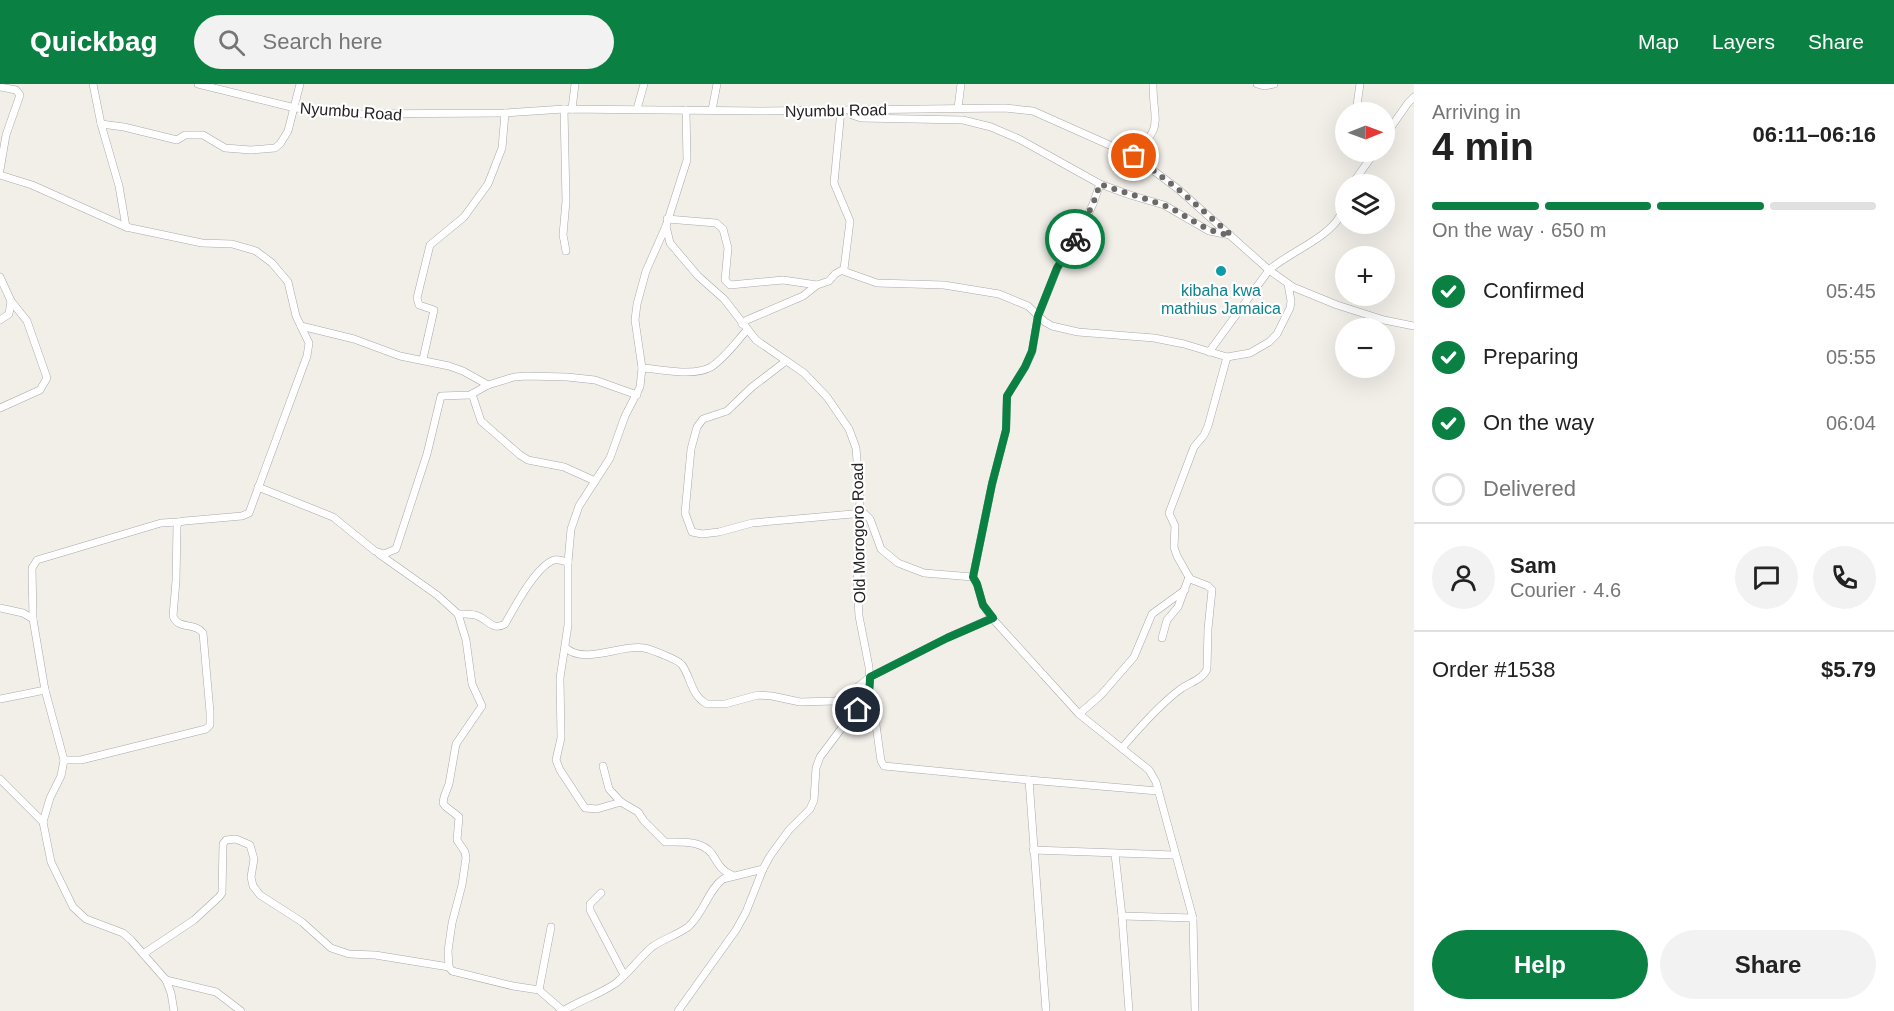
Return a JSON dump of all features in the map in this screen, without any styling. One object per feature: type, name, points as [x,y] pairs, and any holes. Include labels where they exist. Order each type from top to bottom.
[{"type":"street","points":[[93,84],[101,124],[119,186],[126,227]]},
{"type":"street","name":"Nyumbu Road","points":[[198,84],[295,108],[352,114],[505,113],[568,109],[1005,108],[1033,111],[1134,156],[1178,189],[1269,270],[1288,284],[1336,305],[1384,320],[1414,326]]},
{"type":"street","points":[[101,124],[124,127],[177,140],[185,135],[204,135],[225,148],[251,150],[275,148],[288,131],[300,84]]},
{"type":"street","points":[[566,251],[563,235],[568,109],[575,84]]},
{"type":"street","points":[[637,109],[644,84]]},
{"type":"street","points":[[712,110],[717,84]]},
{"type":"street","points":[[958,108],[961,84]]},
{"type":"street","points":[[1134,156],[1154,130],[1156,121],[1153,84]]},
{"type":"street","points":[[1257,84],[1264,86],[1274,84]]},
{"type":"street","points":[[1357,102],[1360,84]]},
{"type":"street","points":[[0,87],[16,90],[20,95],[6,135],[0,170]]},
{"type":"street","points":[[1395,121],[1414,97]]},
{"type":"street","points":[[850,109],[852,115],[861,118],[963,120],[991,127],[1019,139],[1100,184],[1164,205],[1209,231],[1231,235]]},
{"type":"street","points":[[621,802],[597,809],[585,808],[557,764],[556,755],[561,733],[561,666],[566,648],[569,612],[568,562],[571,529],[583,499],[610,458],[625,416],[640,387],[642,368],[635,320],[637,304],[646,271],[667,222],[687,160],[686,110]]},
{"type":"street","points":[[841,110],[834,183],[850,220],[843,271]]},
{"type":"street","points":[[423,360],[434,310],[419,305],[417,298],[430,245],[464,217],[488,184],[502,148],[505,113]]},
{"type":"street","points":[[0,175],[32,185],[126,227],[202,243],[232,244],[256,251],[277,268],[288,282],[296,316],[309,343],[307,356],[249,513],[242,516],[161,523],[37,560],[32,568],[33,619],[45,690],[64,760],[61,776],[50,798],[43,822],[51,862],[73,907],[86,919],[123,933],[166,980],[174,1011]]},
{"type":"street","points":[[1100,184],[1081,229],[1057,268],[1038,316],[1032,351],[1007,396],[1006,430],[992,484],[973,577],[983,605],[993,618],[1079,714],[1149,770],[1158,791],[1193,918],[1195,1011]]},
{"type":"street","points":[[667,222],[716,223],[723,229],[728,248],[725,280],[730,285],[783,280],[817,285]]},
{"type":"street","name":"Old Morogoro Road","points":[[667,222],[670,243],[677,253],[698,276],[716,290],[756,340],[804,373],[827,397],[849,429],[859,464],[860,513],[857,584],[859,616],[870,677],[867,699]]},
{"type":"street","points":[[1209,352],[1269,270],[1280,260],[1323,234],[1335,223]]},
{"type":"street","points":[[642,368],[692,372],[704,370],[727,353],[747,320],[803,296],[817,285],[829,281],[835,274],[843,271],[878,283],[944,285],[999,294],[1028,306],[1052,326],[1078,332],[1154,338],[1227,357],[1250,353],[1269,342],[1277,334],[1290,308],[1288,284]]},
{"type":"street","points":[[0,277],[10,301],[27,321],[47,378],[40,390],[0,408]]},
{"type":"street","points":[[0,320],[9,314],[10,301]]},
{"type":"street","points":[[301,326],[354,339],[400,356],[464,371],[488,385]]},
{"type":"street","points":[[1122,748],[1138,729],[1180,689],[1205,675],[1207,669],[1212,590],[1189,577],[1177,556],[1174,547],[1175,526],[1169,513],[1194,447],[1208,426],[1227,357]]},
{"type":"street","points":[[786,362],[752,387],[727,411],[700,422],[691,449],[685,513],[692,532],[702,534],[752,523],[860,513],[868,516],[881,549],[898,563],[924,573],[973,577]]},
{"type":"street","points":[[392,564],[427,454],[440,398],[443,395],[466,396],[488,385],[514,377],[567,377],[602,382],[637,395]]},
{"type":"street","points":[[472,394],[481,421],[520,455],[528,460],[564,467],[595,481]]},
{"type":"street","points":[[258,487],[333,517],[392,564],[437,595],[458,614],[466,640],[472,684],[482,706],[456,744],[443,800],[445,806],[459,817],[457,840],[466,855],[462,885],[452,922],[448,951],[449,967]]},
{"type":"street","points":[[64,760],[81,760],[206,729],[210,725],[203,633],[197,627],[180,625],[173,616],[176,532],[179,522]]},
{"type":"street","points":[[380,554],[396,549]]},
{"type":"street","points":[[458,614],[475,615],[500,627],[505,624],[531,581],[544,568],[553,561],[568,562]]},
{"type":"street","points":[[1162,638],[1167,620],[1178,607],[1189,577]]},
{"type":"street","points":[[1079,714],[1101,695],[1134,657],[1152,614],[1185,590]]},
{"type":"street","points":[[0,608],[23,613],[33,619]]},
{"type":"street","points":[[566,648],[570,652],[586,654],[641,648],[673,658],[682,663],[698,696],[707,704],[725,704],[758,695],[800,702],[835,700],[845,697],[870,677],[947,638],[993,618]]},
{"type":"street","points":[[0,699],[45,690]]},
{"type":"street","points":[[678,1011],[746,912],[763,869],[789,830],[810,809],[814,800],[816,768],[820,757],[867,699],[874,717],[881,760],[884,765],[1158,791]]},
{"type":"street","points":[[603,766],[609,789],[621,802],[638,812],[665,842],[693,842],[705,847],[720,867],[732,875]]},
{"type":"street","points":[[0,780],[43,822]]},
{"type":"street","points":[[1029,780],[1046,1011]]},
{"type":"street","points":[[143,954],[194,920],[219,897],[222,893],[223,844],[226,840],[236,839],[249,845],[253,852],[251,877],[253,886],[260,895],[302,922],[331,948],[349,954],[375,955],[449,967],[453,971],[538,990],[563,1011],[580,1000],[601,992],[624,975],[654,946],[687,928],[700,914],[718,883],[732,875],[763,869]]},
{"type":"street","points":[[1033,850],[1174,855]]},
{"type":"street","points":[[1115,854],[1129,1011]]},
{"type":"street","points":[[601,893],[590,904],[590,910],[624,975]]},
{"type":"street","points":[[1122,916],[1193,918]]},
{"type":"street","points":[[538,990],[551,927]]},
{"type":"street","points":[[166,980],[216,992],[241,1011]]},
{"type":"way so far","points":[[1075,239],[1093,204],[1100,184],[1164,205],[1209,231],[1231,235],[1178,189],[1134,156]]},
{"type":"place","name":"kibaha kwa mathius Jamaica","points":[[1221,271]]},
{"type":"route","points":[[858,710],[867,699],[870,677],[947,638],[993,618],[980,599],[973,577],[992,484],[1006,430],[1007,396],[1032,351],[1038,316],[1057,268],[1075,239]]}]
